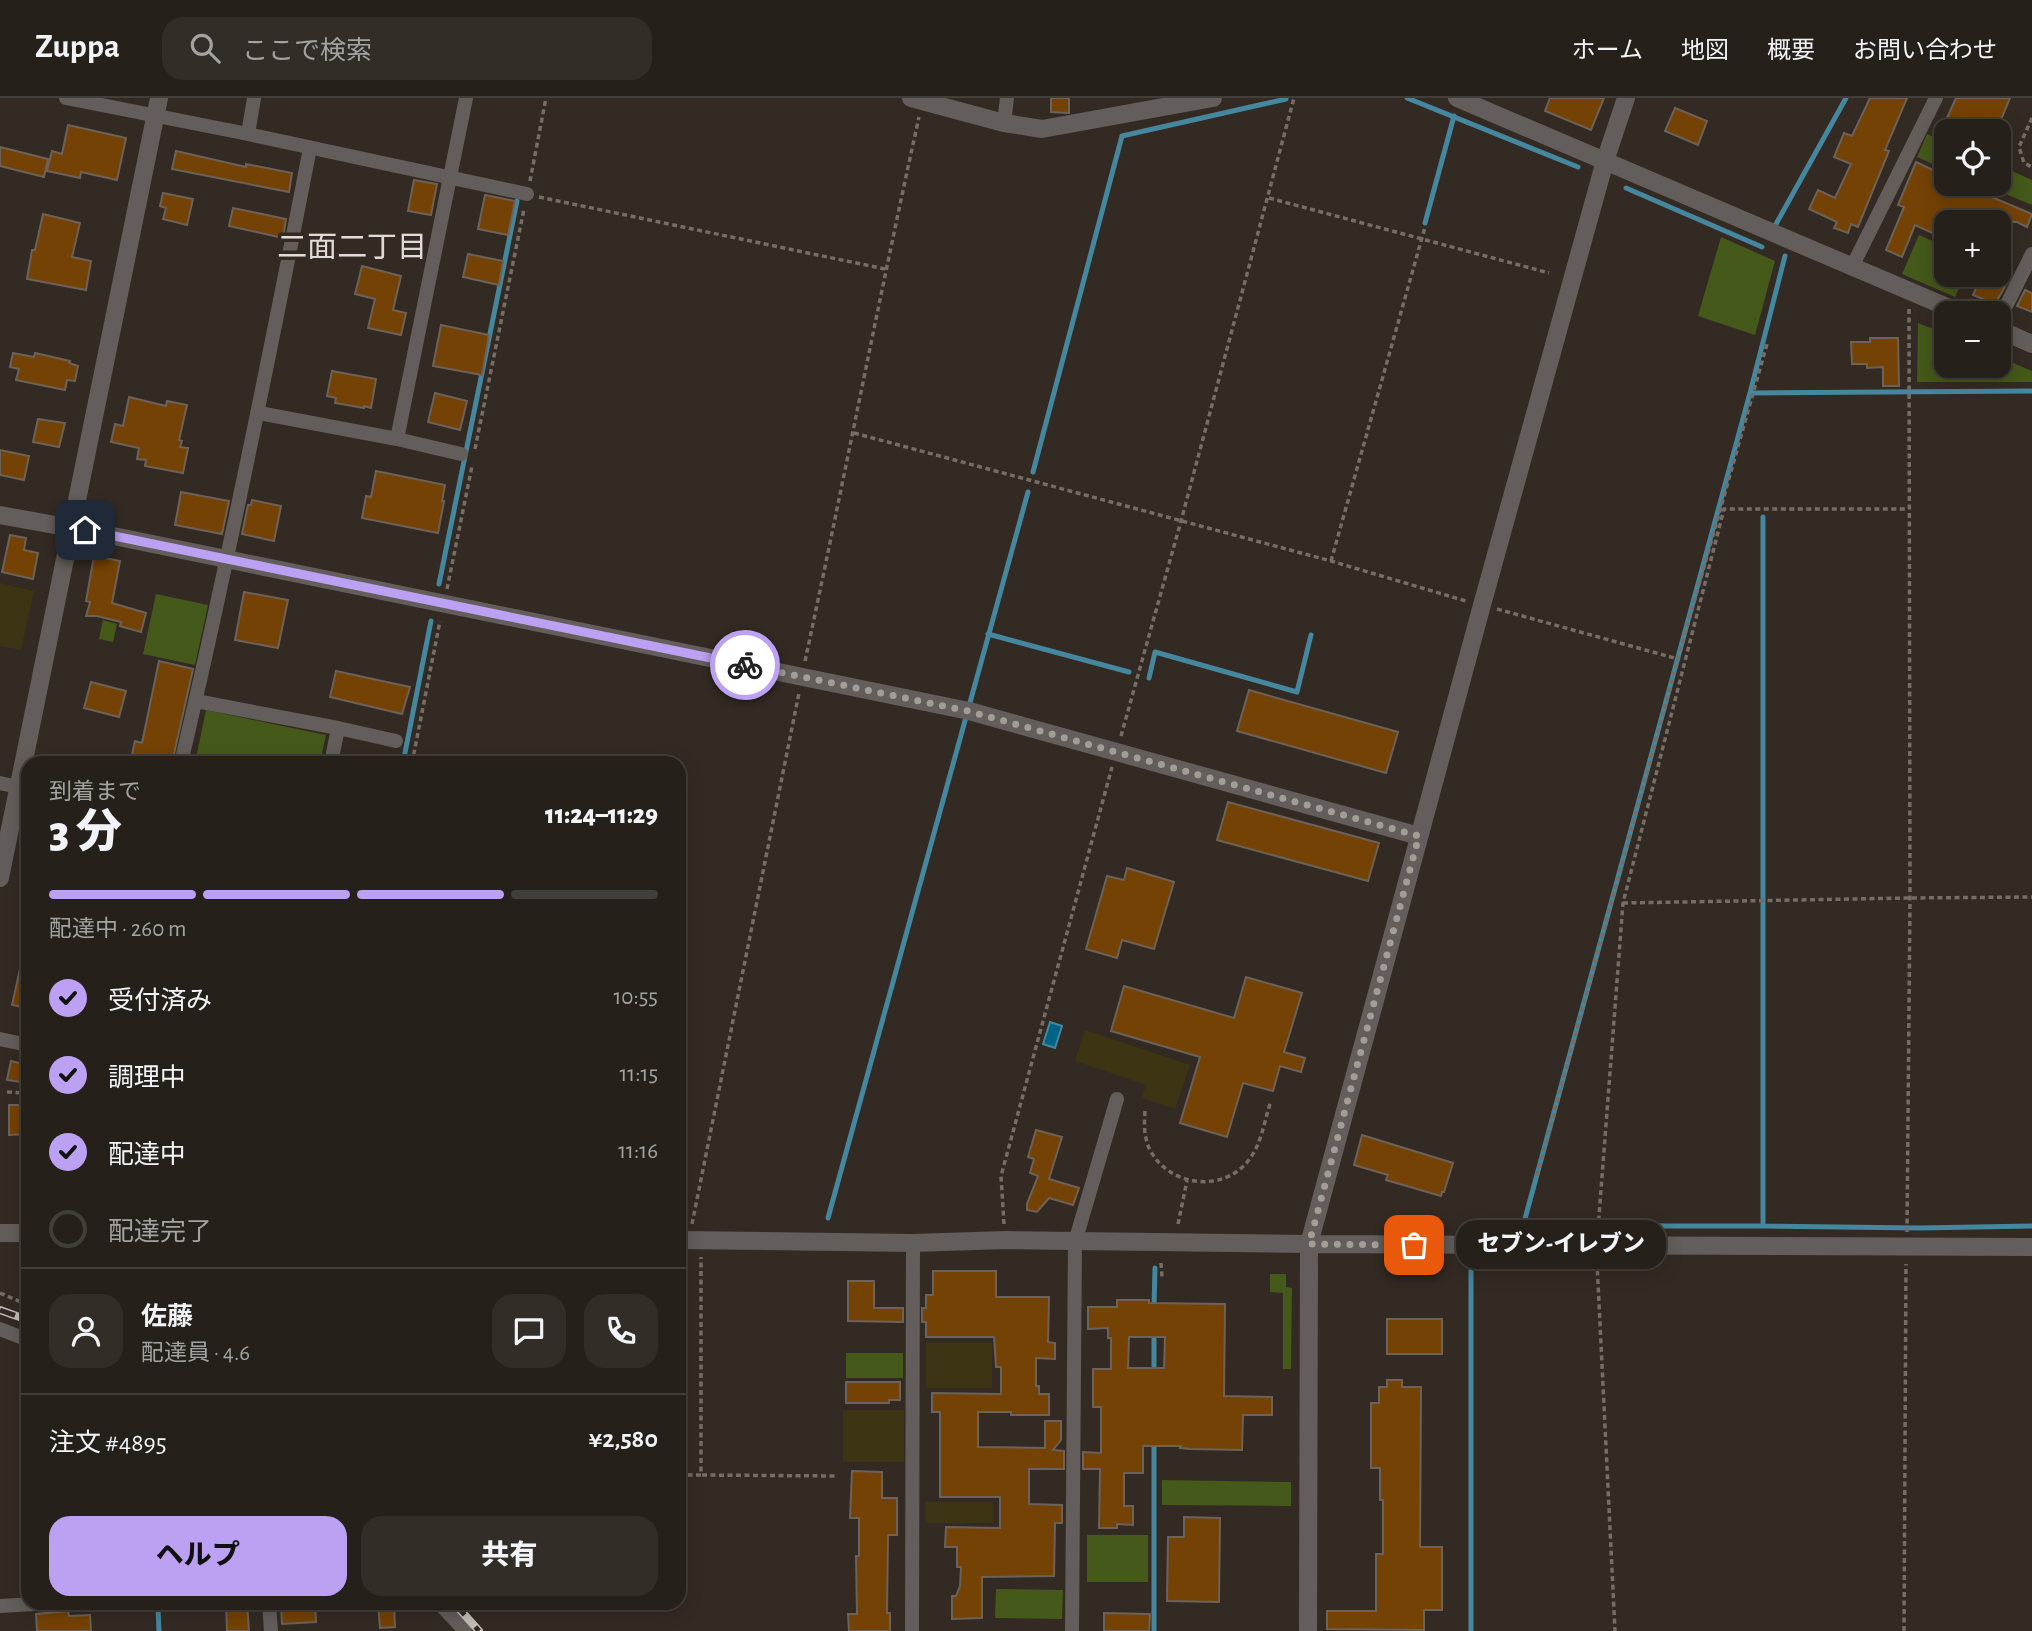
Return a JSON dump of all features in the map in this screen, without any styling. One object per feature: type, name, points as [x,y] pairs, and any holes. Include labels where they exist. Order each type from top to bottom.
[{"type":"street","points":[[66,98],[157,107],[248,134],[527,194]]},
{"type":"street","points":[[248,134],[254,98]]},
{"type":"street","points":[[397,439],[467,98]]},
{"type":"street","points":[[1004,123],[1007,98]]},
{"type":"street","points":[[917,100],[1004,123],[1042,129],[1183,101],[1213,98]]},
{"type":"street","points":[[1457,98],[1934,302]]},
{"type":"street","points":[[1308,1631],[1309,1244],[1482,605],[1605,161],[1626,98]]},
{"type":"street","points":[[1852,267],[1936,98]]},
{"type":"street","points":[[22,756],[157,107]]},
{"type":"street","points":[[183,756],[228,560],[310,148]]},
{"type":"street","points":[[2008,301],[2032,254]]},
{"type":"street","points":[[2011,335],[2032,344]]},
{"type":"street","points":[[258,414],[397,439],[461,454]]},
{"type":"street","points":[[0,515],[968,711],[1419,836]]},
{"type":"street","points":[[195,701],[396,741]]},
{"type":"street","points":[[332,756],[338,728]]},
{"type":"street","points":[[0,878],[21,758]]},
{"type":"street","points":[[0,1039],[21,1044]]},
{"type":"street","points":[[1072,1631],[1074,1242],[1117,1099]]},
{"type":"street","points":[[0,1233],[21,1233]]},
{"type":"street","points":[[690,1240],[2032,1247]]},
{"type":"street","points":[[912,1631],[913,1243]]},
{"type":"street","points":[[0,1329],[21,1337]]},
{"type":"street","points":[[0,1606],[21,1605]]},
{"type":"street","points":[[270,1610],[271,1631]]},
{"type":"street","points":[[446,1610],[465,1631]]},
{"type":"path","points":[[413,756],[546,98]]},
{"type":"path","points":[[1005,1240],[1001,1176],[1269,198],[1294,98]]},
{"type":"path","points":[[701,1475],[690,1240],[802,676],[854,433],[917,100]]},
{"type":"path","points":[[2032,118],[2019,147],[2024,163],[2032,167]]},
{"type":"path","points":[[527,194],[886,269]]},
{"type":"path","points":[[1269,198],[1549,273]]},
{"type":"path","points":[[1331,561],[1425,227]]},
{"type":"path","points":[[1904,1631],[1910,898],[1909,292]]},
{"type":"path","points":[[1537,1176],[1767,345]]},
{"type":"path","points":[[854,433],[1331,561],[1678,659]]},
{"type":"path","points":[[1615,1631],[1596,1246],[1623,903],[1724,509],[1908,509]]},
{"type":"path","points":[[1623,903],[2032,897]]},
{"type":"path","points":[[7,1092],[21,1093]]},
{"type":"path","points":[[1145,1111],[1145,1137],[1156,1160],[1176,1176],[1204,1183],[1234,1174],[1247,1163],[1256,1150],[1270,1101]]},
{"type":"path","points":[[1173,1244],[1188,1181]]},
{"type":"path","points":[[1161,1263],[1162,1277]]},
{"type":"path","points":[[0,1293],[21,1302]]},
{"type":"path","points":[[686,1475],[837,1476]]},
{"type":"green space","points":[[1927,134],[1934,137],[1934,165],[1917,157]]},
{"type":"green space","points":[[2011,170],[2032,180],[2032,205],[2011,196]]},
{"type":"green space","points":[[1919,235],[1934,242],[1934,287],[1960,287],[1955,297],[1902,274]]},
{"type":"green space","points":[[1721,237],[1775,261],[1755,335],[1698,316]]},
{"type":"green space","points":[[1918,323],[1934,329],[1934,378],[2011,378],[2011,362],[2032,371],[2032,382],[1917,382]]},
{"type":"green space","points":[[156,594],[208,605],[195,665],[143,654]]},
{"type":"green space","points":[[103,620],[117,624],[113,642],[99,639]]},
{"type":"green space","points":[[206,710],[326,735],[322,756],[196,756]]},
{"type":"green space","points":[[1270,1274],[1286,1274],[1286,1287],[1292,1288],[1291,1369],[1283,1369],[1283,1293],[1270,1292]]},
{"type":"green space","points":[[846,1353],[903,1353],[903,1378],[846,1378]]},
{"type":"green space","points":[[1162,1480],[1291,1482],[1291,1506],[1162,1505]]},
{"type":"green space","points":[[1087,1535],[1148,1535],[1148,1582],[1087,1582]]},
{"type":"green space","points":[[996,1589],[1063,1590],[1062,1619],[995,1618]]},
{"type":"sand","points":[[0,583],[34,591],[21,650],[0,646]]},
{"type":"sand","points":[[1085,1030],[1190,1065],[1175,1109],[1142,1098],[1146,1085],[1075,1061]]},
{"type":"sand","points":[[926,1343],[992,1343],[992,1388],[926,1388]]},
{"type":"sand","points":[[843,1410],[904,1410],[904,1462],[843,1462]]},
{"type":"sand","points":[[925,1502],[993,1502],[993,1523],[925,1523]]},
{"type":"water","points":[[1050,1022],[1062,1026],[1055,1048],[1043,1044]]},
{"type":"building","points":[[1051,98],[1069,98],[1069,113],[1051,112]]},
{"type":"building","points":[[1550,98],[1604,98],[1591,130],[1545,111]]},
{"type":"building","points":[[1870,98],[1907,98],[1885,150],[1889,151],[1858,227],[1851,224],[1848,233],[1834,228],[1837,222],[1809,209],[1818,190],[1835,198],[1851,164],[1834,157],[1844,133],[1852,136]]},
{"type":"building","points":[[1956,98],[2010,98],[2001,119],[1946,119]]},
{"type":"building","points":[[1675,108],[1707,121],[1698,145],[1665,131]]},
{"type":"building","points":[[68,125],[126,138],[117,180],[81,172],[80,178],[47,171],[52,151],[62,154]]},
{"type":"building","points":[[0,147],[48,159],[44,177],[0,166]]},
{"type":"building","points":[[176,151],[246,167],[246,164],[292,173],[289,192],[172,169]]},
{"type":"building","points":[[1916,162],[1934,170],[1934,196],[1990,196],[2032,214],[2027,227],[2011,222],[2011,210],[1934,210],[1934,234],[1915,225],[1902,257],[1886,250],[1904,207],[1898,205]]},
{"type":"building","points":[[414,180],[437,184],[431,215],[408,211]]},
{"type":"building","points":[[163,193],[193,199],[187,225],[163,219],[166,208],[160,206]]},
{"type":"building","points":[[485,195],[515,201],[508,235],[478,229]]},
{"type":"building","points":[[233,208],[286,219],[283,238],[229,226]]},
{"type":"building","points":[[43,214],[80,223],[72,257],[91,261],[86,290],[27,279]]},
{"type":"building","points":[[468,254],[503,261],[499,285],[463,277]]},
{"type":"building","points":[[362,266],[401,276],[393,310],[406,313],[401,335],[368,328],[375,299],[355,294]]},
{"type":"building","points":[[1977,287],[2005,287],[1997,301],[1988,301],[1973,295]]},
{"type":"building","points":[[2025,290],[2032,293],[2032,312],[2017,306]]},
{"type":"building","points":[[441,325],[489,335],[482,375],[433,366]]},
{"type":"building","points":[[1870,338],[1898,338],[1899,386],[1883,386],[1883,367],[1867,368],[1867,364],[1852,364],[1851,342],[1870,342]]},
{"type":"building","points":[[13,353],[34,357],[35,353],[70,361],[69,363],[78,366],[75,381],[67,380],[65,390],[16,380],[19,369],[10,367]]},
{"type":"building","points":[[332,371],[376,379],[371,408],[335,403],[336,398],[327,396]]},
{"type":"building","points":[[435,393],[467,401],[460,430],[428,422]]},
{"type":"building","points":[[129,397],[166,406],[167,401],[187,405],[179,440],[182,441],[180,447],[188,448],[183,473],[145,466],[146,460],[137,459],[139,448],[111,442],[115,424],[123,426]]},
{"type":"building","points":[[38,419],[65,423],[59,447],[33,442]]},
{"type":"building","points":[[0,450],[29,456],[24,480],[0,475]]},
{"type":"building","points":[[376,471],[445,485],[438,533],[362,518],[366,496],[371,497]]},
{"type":"building","points":[[181,492],[229,501],[222,534],[175,525]]},
{"type":"building","points":[[252,500],[281,506],[274,541],[242,534],[248,505],[251,505]]},
{"type":"building","points":[[10,535],[26,538],[24,550],[38,553],[33,579],[2,572]]},
{"type":"building","points":[[94,556],[120,561],[112,603],[146,613],[141,632],[120,626],[121,622],[86,616],[90,602],[86,601]]},
{"type":"building","points":[[244,592],[288,600],[278,648],[235,640]]},
{"type":"building","points":[[159,661],[193,669],[174,756],[132,756],[135,741],[142,743]]},
{"type":"building","points":[[336,671],[410,687],[402,714],[330,697]]},
{"type":"building","points":[[91,682],[126,691],[119,717],[84,708]]},
{"type":"building","points":[[1249,690],[1398,732],[1386,773],[1237,731]]},
{"type":"building","points":[[1228,802],[1379,843],[1368,881],[1217,840]]},
{"type":"building","points":[[1127,868],[1174,882],[1154,949],[1122,940],[1117,958],[1086,949],[1107,876],[1124,880]]},
{"type":"building","points":[[21,964],[21,1007],[12,1005]]},
{"type":"building","points":[[1246,977],[1302,993],[1284,1052],[1305,1058],[1301,1072],[1280,1066],[1273,1091],[1243,1083],[1227,1137],[1180,1123],[1200,1057],[1111,1031],[1124,986],[1234,1018]]},
{"type":"building","points":[[11,1061],[21,1063],[21,1082],[7,1080]]},
{"type":"building","points":[[9,1105],[21,1105],[21,1134],[9,1135]]},
{"type":"building","points":[[1036,1130],[1062,1137],[1049,1179],[1079,1188],[1073,1205],[1049,1198],[1037,1212],[1027,1210],[1038,1176],[1030,1173],[1034,1159],[1028,1157]]},
{"type":"building","points":[[1362,1135],[1453,1163],[1444,1192],[1441,1196],[1386,1180],[1388,1175],[1354,1165]]},
{"type":"building","points":[[933,1271],[996,1271],[996,1297],[1049,1297],[1048,1342],[1055,1343],[1055,1359],[1036,1358],[1036,1386],[1039,1386],[1039,1394],[1049,1394],[1049,1415],[978,1412],[978,1447],[1045,1448],[1045,1421],[1061,1421],[1061,1440],[1053,1450],[1064,1451],[1064,1469],[1029,1469],[1029,1504],[1062,1505],[1062,1523],[1055,1523],[1054,1576],[982,1577],[982,1618],[952,1619],[952,1596],[956,1596],[960,1586],[961,1567],[957,1567],[957,1547],[945,1547],[946,1527],[1000,1528],[1000,1497],[940,1497],[940,1412],[932,1412],[932,1393],[1001,1394],[1001,1367],[996,1367],[994,1337],[926,1337],[922,1308],[926,1308],[926,1295],[933,1295]]},
{"type":"building","points":[[848,1281],[874,1281],[874,1308],[903,1308],[903,1322],[848,1321]]},
{"type":"building","points":[[1117,1300],[1225,1304],[1224,1396],[1272,1397],[1272,1415],[1243,1415],[1242,1450],[1143,1446],[1143,1473],[1124,1473],[1124,1506],[1133,1506],[1133,1525],[1117,1524],[1117,1528],[1099,1528],[1100,1469],[1083,1469],[1083,1452],[1101,1453],[1101,1407],[1093,1407],[1093,1369],[1111,1369],[1111,1338],[1108,1338],[1108,1328],[1088,1329],[1088,1307],[1117,1307]],"holes":[[[1129,1337],[1165,1337],[1164,1368],[1128,1368]]]},
{"type":"building","points":[[1387,1319],[1442,1319],[1442,1354],[1387,1354]]},
{"type":"building","points":[[1387,1380],[1402,1380],[1402,1387],[1421,1387],[1420,1547],[1442,1547],[1442,1610],[1424,1610],[1424,1630],[1327,1629],[1327,1611],[1376,1611],[1376,1554],[1383,1554],[1383,1500],[1380,1500],[1380,1468],[1371,1468],[1371,1403],[1379,1403],[1379,1387],[1387,1387]]},
{"type":"building","points":[[846,1382],[900,1382],[900,1400],[889,1400],[889,1403],[846,1403]]},
{"type":"building","points":[[852,1471],[882,1472],[882,1498],[897,1498],[897,1535],[888,1535],[887,1613],[890,1613],[890,1631],[849,1631],[848,1614],[857,1614],[856,1556],[859,1556],[859,1518],[850,1518]]},
{"type":"building","points":[[1184,1517],[1220,1518],[1219,1602],[1167,1601],[1168,1537],[1184,1537]]},
{"type":"building","points":[[226,1610],[248,1610],[249,1631],[227,1631]]},
{"type":"building","points":[[281,1610],[315,1610],[316,1622],[282,1624]]},
{"type":"building","points":[[379,1610],[394,1610],[395,1627],[380,1628]]},
{"type":"building","points":[[68,1611],[69,1616],[90,1615],[91,1631],[37,1631],[36,1614]]},
{"type":"building","points":[[1104,1613],[1150,1614],[1149,1631],[1104,1631]]},
{"type":"waterway","points":[[1407,98],[1578,167]]},
{"type":"waterway","points":[[1776,224],[1846,98]]},
{"type":"waterway","points":[[1033,472],[1122,136],[1286,99]]},
{"type":"waterway","points":[[1425,223],[1454,116]]},
{"type":"waterway","points":[[1626,188],[1762,247]]},
{"type":"waterway","points":[[439,584],[517,201]]},
{"type":"waterway","points":[[1785,256],[1750,393],[2032,391]]},
{"type":"waterway","points":[[1750,393],[1523,1226],[1763,1226]]},
{"type":"waterway","points":[[828,1218],[1028,492]]},
{"type":"waterway","points":[[1763,517],[1763,1226],[2032,1226]]},
{"type":"waterway","points":[[404,756],[431,621]]},
{"type":"waterway","points":[[988,634],[1129,672]]},
{"type":"waterway","points":[[1149,678],[1155,652],[1297,692],[1311,635]]},
{"type":"waterway","points":[[1154,1307],[1155,1268]]},
{"type":"waterway","points":[[1471,1271],[1471,1631]]},
{"type":"waterway","points":[[1154,1331],[1154,1374]]},
{"type":"waterway","points":[[1154,1440],[1154,1631]]},
{"type":"waterway","points":[[158,1610],[159,1631]]},
{"type":"railway","points":[[0,1310],[21,1318]]},
{"type":"railway","points":[[460,1610],[479,1631]]},
{"type":"way so far","points":[[745,665],[968,711],[1419,836],[1309,1244],[1414,1245]]},
{"type":"place","name":"セブン-イレブン","points":[[1414,1245]]},
{"type":"district","name":"二面二丁目","points":[[352,247]]},
{"type":"route","points":[[85,530],[745,665]]}]
